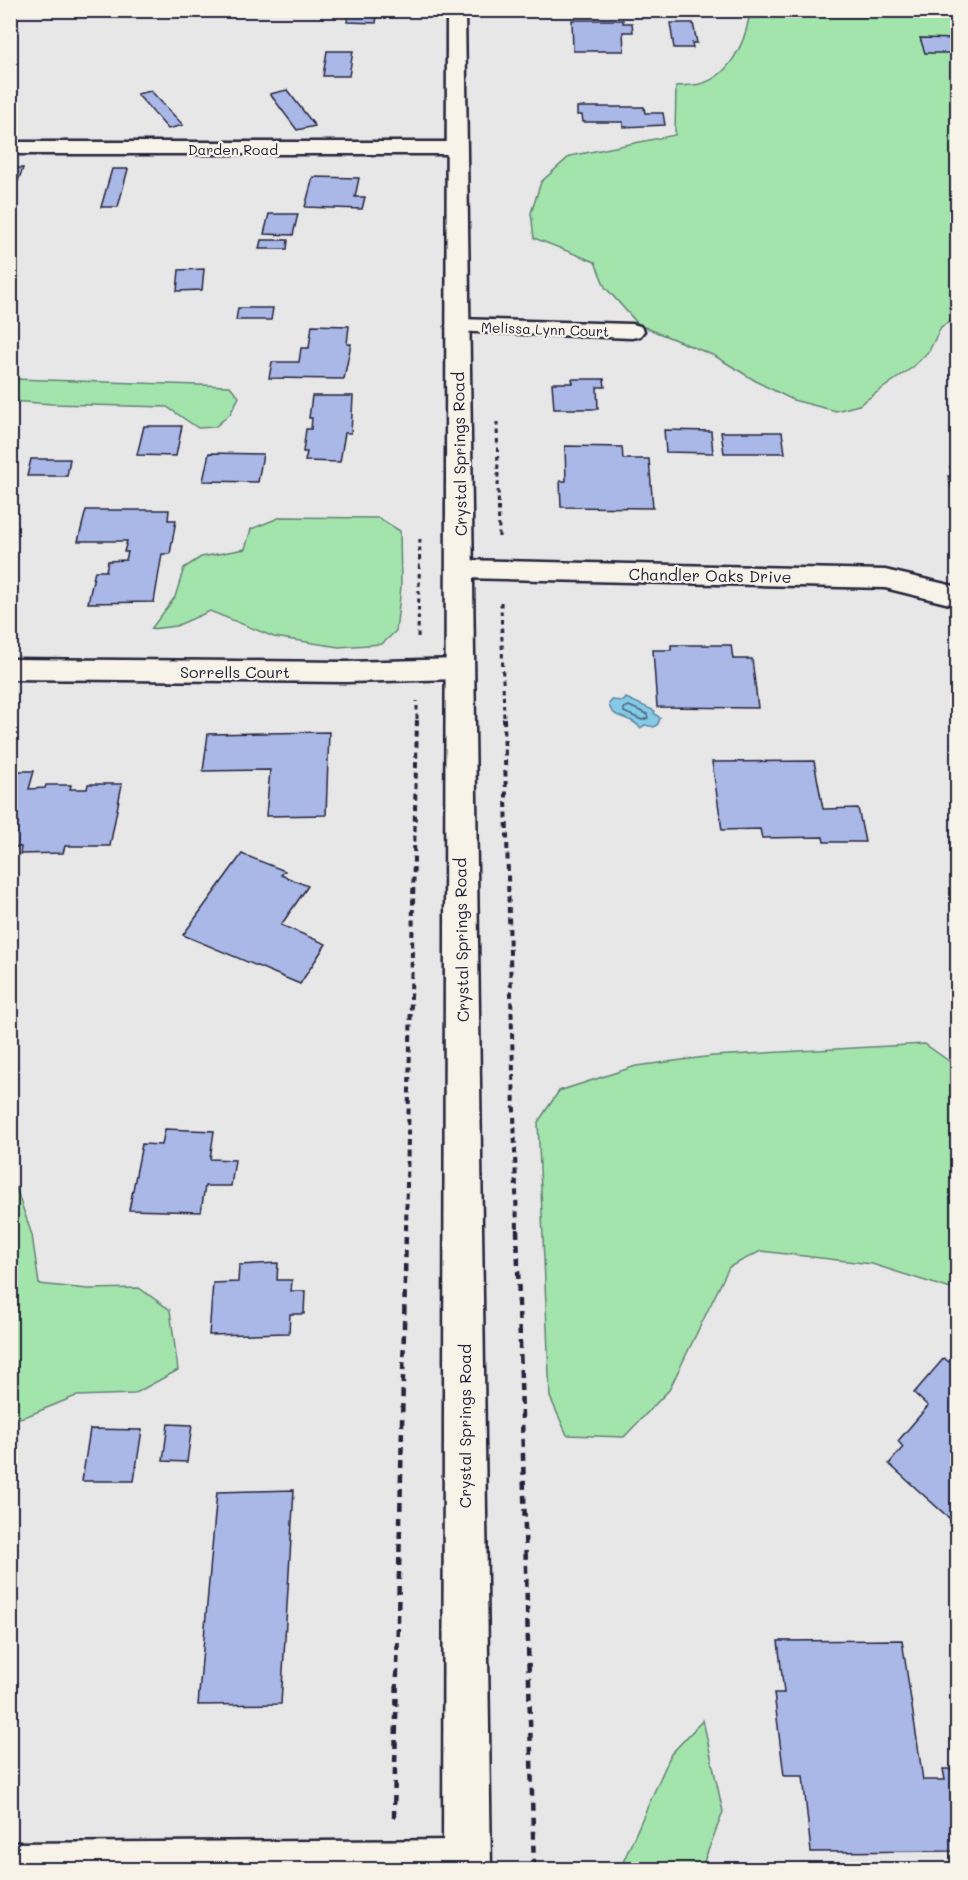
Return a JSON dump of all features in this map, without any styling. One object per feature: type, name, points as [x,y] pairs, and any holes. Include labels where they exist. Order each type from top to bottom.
[{"type":"street","name":"Crystal Springs Road","points":[[456,10],[467,1867]]},
{"type":"street","name":"Darden Road","points":[[10,148],[456,148]]},
{"type":"street","name":"Melissa Lynn Court","points":[[458,326],[632,331]]},
{"type":"street","name":"Chandler Oaks Drive","points":[[460,569],[885,579],[957,597]]},
{"type":"street","name":"Sorrells Court","points":[[10,669],[322,672],[460,669]]},
{"type":"street","points":[[10,1867],[394,1864],[467,1867]]},
{"type":"path","points":[[496,420],[534,1869]]},
{"type":"path","points":[[394,1864],[420,529]]},
{"type":"green space","points":[[783,16],[957,17],[957,317],[941,327],[929,351],[913,367],[859,405],[836,411],[793,400],[759,383],[715,356],[639,325],[605,287],[595,262],[534,238],[531,213],[541,182],[570,156],[675,135],[676,86],[700,84],[719,75],[739,49],[749,18]]},
{"type":"green space","points":[[14,379],[230,386],[239,397],[230,414],[215,427],[198,428],[167,407],[11,401],[11,381]]},
{"type":"green space","points":[[281,517],[379,518],[400,531],[401,587],[396,631],[382,644],[339,647],[274,637],[210,611],[176,626],[151,629],[175,597],[184,568],[201,557],[245,549],[251,529]]},
{"type":"green space","points":[[925,1044],[957,1067],[957,1291],[872,1264],[761,1251],[729,1267],[669,1390],[624,1437],[567,1435],[550,1397],[538,1122],[559,1091],[636,1066],[713,1056]]},
{"type":"green space","points":[[11,1186],[16,1188],[32,1235],[39,1284],[88,1289],[139,1288],[170,1310],[178,1370],[134,1394],[76,1396],[11,1420]]},
{"type":"green space","points":[[703,1720],[723,1812],[701,1869],[620,1869],[671,1754]]},
{"type":"water","points":[[626,698],[655,711],[654,713],[660,718],[658,724],[654,727],[645,725],[640,728],[632,721],[614,713],[609,704],[612,700],[624,701]]},
{"type":"building","points":[[349,10],[381,10],[381,14],[377,14],[376,23],[347,22]]},
{"type":"building","points":[[572,20],[623,20],[623,23],[632,23],[633,32],[623,32],[624,51],[573,51]]},
{"type":"building","points":[[670,23],[693,23],[697,43],[692,43],[693,48],[674,48]]},
{"type":"building","points":[[920,38],[958,39],[958,56],[956,53],[925,53]]},
{"type":"building","points":[[327,51],[353,51],[349,76],[323,76]]},
{"type":"building","points":[[287,90],[315,126],[297,130],[270,94]]},
{"type":"building","points":[[151,91],[183,125],[168,129],[137,94]]},
{"type":"building","points":[[577,107],[644,107],[645,113],[663,113],[665,125],[623,127],[623,122],[583,122],[582,115],[577,115]]},
{"type":"building","points":[[10,168],[23,168],[10,203]]},
{"type":"building","points":[[112,169],[128,169],[118,207],[101,207]]},
{"type":"building","points":[[313,177],[359,178],[355,197],[365,197],[362,209],[305,207]]},
{"type":"building","points":[[269,214],[298,214],[293,235],[264,234]]},
{"type":"building","points":[[261,240],[288,240],[287,249],[259,249]]},
{"type":"building","points":[[204,269],[202,290],[177,291],[179,270]]},
{"type":"building","points":[[238,308],[273,308],[271,320],[236,320]]},
{"type":"building","points":[[312,325],[349,326],[347,344],[351,344],[344,379],[269,378],[272,362],[299,362],[301,348],[309,348]]},
{"type":"building","points":[[572,379],[604,379],[605,387],[597,387],[598,409],[554,409],[552,383],[573,383]]},
{"type":"building","points":[[312,396],[353,396],[351,433],[345,433],[340,462],[305,461],[307,452],[303,452],[306,429],[311,429],[312,418],[309,418]]},
{"type":"building","points":[[144,426],[182,426],[176,456],[137,455]]},
{"type":"building","points":[[664,430],[711,431],[713,453],[666,452]]},
{"type":"building","points":[[721,432],[782,432],[785,453],[724,453]]},
{"type":"building","points":[[565,446],[622,447],[623,459],[649,459],[653,508],[561,507],[560,481],[566,481]]},
{"type":"building","points":[[209,453],[263,454],[258,482],[203,481]]},
{"type":"building","points":[[31,459],[70,459],[67,476],[27,476]]},
{"type":"building","points":[[950,467],[958,467],[958,509],[948,476],[953,476]]},
{"type":"building","points":[[86,510],[169,510],[168,520],[176,520],[170,554],[162,554],[154,602],[88,603],[95,571],[106,571],[108,561],[126,560],[128,552],[124,552],[127,541],[78,541]]},
{"type":"building","points":[[671,645],[731,645],[733,659],[752,659],[758,708],[657,707],[653,650],[671,650]]},
{"type":"building","points":[[329,732],[326,815],[266,816],[270,770],[203,771],[208,734]]},
{"type":"building","points":[[814,761],[823,809],[858,808],[865,842],[824,842],[823,837],[762,838],[760,829],[722,830],[712,762]]},
{"type":"building","points":[[10,771],[34,771],[29,789],[45,788],[46,785],[71,785],[70,789],[87,789],[88,784],[122,784],[110,846],[65,846],[63,853],[20,854],[21,847],[10,847]]},
{"type":"building","points":[[242,854],[285,871],[281,875],[308,886],[281,925],[326,944],[300,984],[183,935]]},
{"type":"building","points":[[165,1129],[214,1131],[210,1159],[235,1160],[231,1186],[205,1186],[201,1212],[129,1210],[142,1144],[162,1145]]},
{"type":"building","points":[[278,1263],[277,1280],[292,1280],[291,1291],[305,1291],[304,1314],[290,1314],[289,1333],[209,1335],[213,1283],[238,1282],[239,1265]]},
{"type":"building","points":[[958,1352],[958,1526],[889,1464],[903,1447],[898,1441],[928,1406],[914,1393],[944,1358],[949,1362]]},
{"type":"building","points":[[168,1424],[192,1425],[187,1462],[163,1461]]},
{"type":"building","points":[[90,1429],[142,1430],[134,1481],[82,1481]]},
{"type":"building","points":[[294,1490],[281,1704],[198,1705],[217,1492]]},
{"type":"building","points":[[902,1640],[923,1780],[945,1780],[943,1769],[958,1769],[958,1851],[811,1852],[803,1776],[784,1776],[774,1693],[784,1693],[778,1641]]}]
